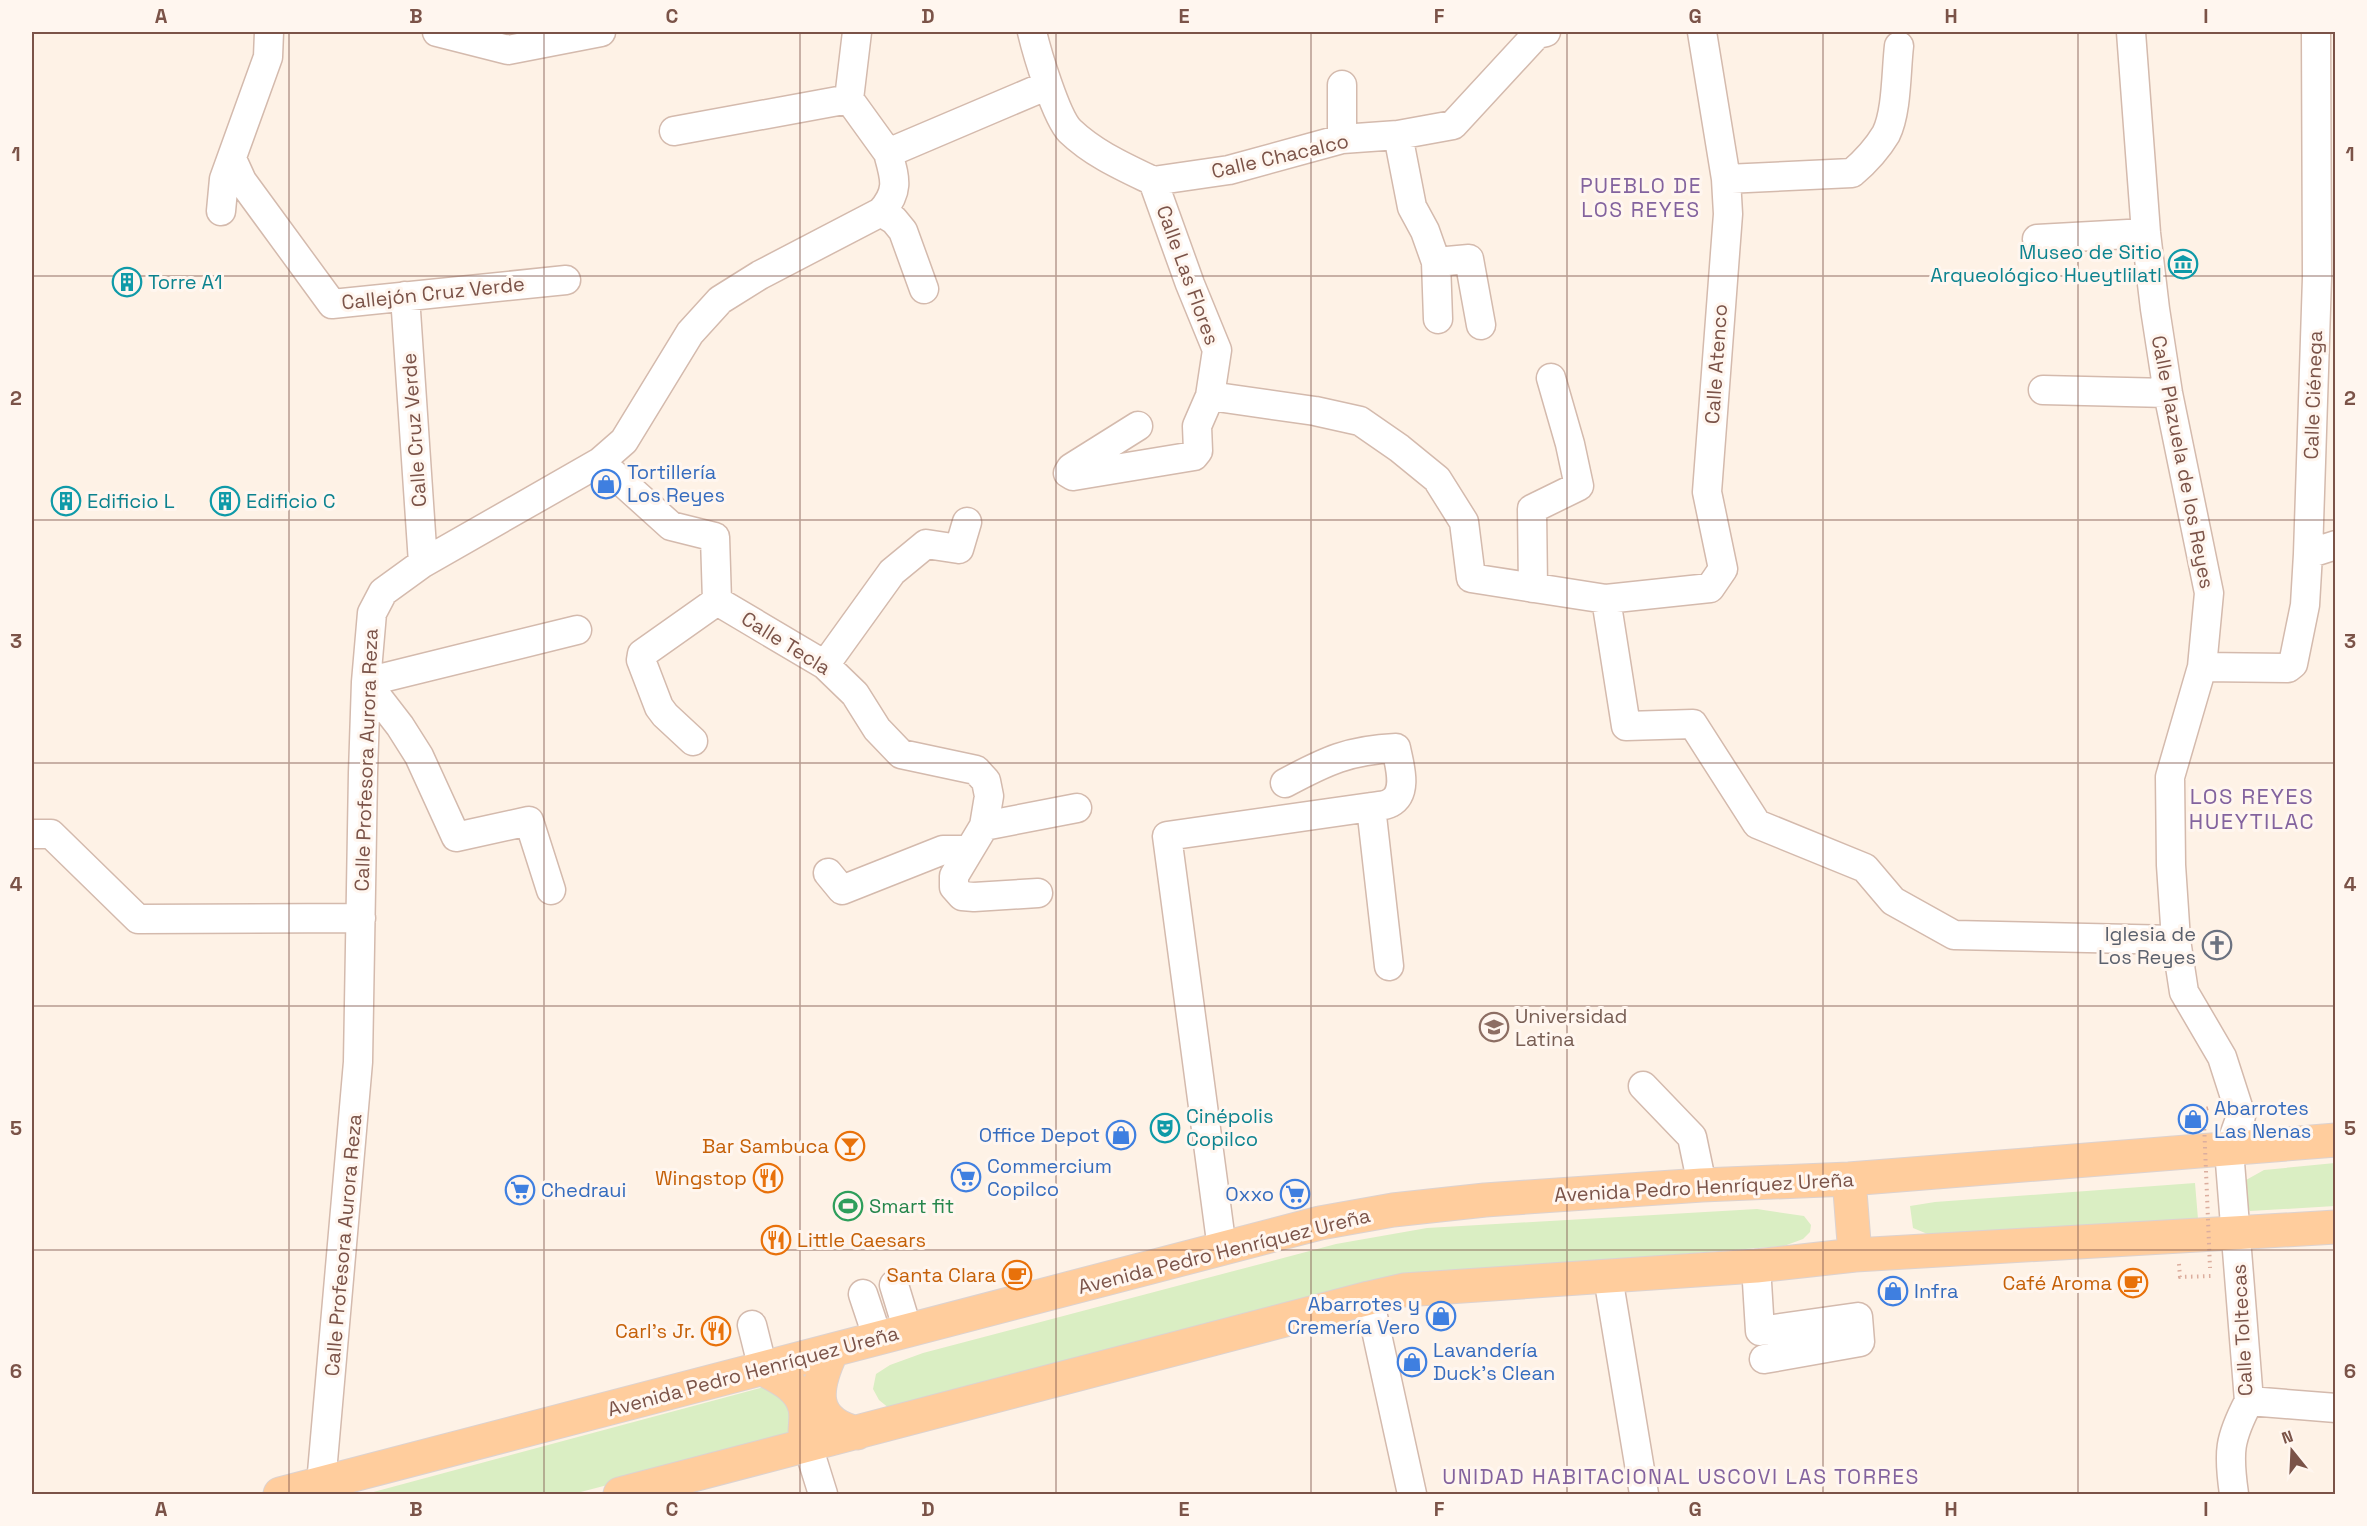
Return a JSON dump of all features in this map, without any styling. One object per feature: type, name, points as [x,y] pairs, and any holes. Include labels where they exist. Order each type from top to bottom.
[{"type":"main road","name":"Avenida Pedro Henríquez Ureña","points":[[280,1494],[1320,1223],[1394,1210],[1485,1200],[1702,1185],[1849,1179],[2336,1140]]},
{"type":"main road","points":[[1849,1179],[1855,1256]]},
{"type":"main road","points":[[620,1494],[1404,1290],[1756,1266],[1855,1256],[2336,1227]]},
{"type":"main road","points":[[832,1351],[819,1384],[821,1404],[831,1421],[839,1427],[857,1433]]},
{"type":"main road","points":[[763,1369],[786,1382],[801,1398],[805,1408],[805,1437],[808,1446]]},
{"type":"street","points":[[226,212],[228,169],[268,57],[269,32]]},
{"type":"street","points":[[437,32],[509,41],[601,32]]},
{"type":"street","points":[[857,32],[849,99],[888,153],[895,178],[892,200],[881,212],[894,220],[903,231],[924,289]]},
{"type":"street","name":"Calle Las Flores","points":[[1032,32],[1048,85],[1068,129],[1108,160],[1153,181],[1190,284],[1217,350],[1210,396],[1197,426],[1198,451],[1194,456],[1073,476],[1068,473],[1071,468],[1138,426]]},
{"type":"street","name":"Calle Chacalco","points":[[1153,181],[1229,171],[1342,139],[1398,135],[1453,124],[1537,34],[1546,32]]},
{"type":"street","name":"Calle Atenco","points":[[1606,599],[1710,588],[1723,569],[1707,492],[1728,214],[1726,179],[1702,32]]},
{"type":"street","name":"Calle Plazuela de los Reyes","points":[[2132,32],[2146,233],[2168,393],[2209,593],[2202,667],[2170,777],[2171,865],[2176,940],[2184,992],[2222,1057],[2241,1116],[2229,1150],[2237,1233]]},
{"type":"street","name":"Calle Ciénega","points":[[2202,667],[2288,668],[2293,664],[2305,605],[2326,277],[2316,32]]},
{"type":"street","points":[[2327,32],[2336,33]]},
{"type":"street","points":[[1726,179],[1852,173],[1868,159],[1886,134],[1891,120],[1899,46]]},
{"type":"street","points":[[888,153],[1048,85]]},
{"type":"street","points":[[1342,85],[1342,139]]},
{"type":"street","points":[[674,131],[849,99]]},
{"type":"street","points":[[1398,135],[1412,207],[1425,231],[1436,262],[1438,319]]},
{"type":"street","name":"Callejón Cruz Verde","points":[[228,169],[242,182],[332,304],[566,280]]},
{"type":"street","name":"Calle Profesora Aurora Reza","points":[[321,1484],[358,1062],[366,682],[372,614],[375,605],[383,592],[423,563],[600,462],[624,441],[690,333],[720,300],[760,275],[881,212]]},
{"type":"street","points":[[2037,239],[2146,233]]},
{"type":"street","points":[[1436,262],[1469,259],[1482,326]]},
{"type":"street","name":"Calle Cruz Verde","points":[[405,296],[423,563]]},
{"type":"street","points":[[1533,588],[1532,509],[1579,486],[1570,444],[1551,378]]},
{"type":"street","points":[[2043,390],[2168,393]]},
{"type":"street","points":[[1210,396],[1315,411],[1360,421],[1399,448],[1437,479],[1464,522],[1471,578],[1606,599],[1626,726],[1693,724],[1757,824],[1865,868],[1893,900],[1953,935],[2176,940]]},
{"type":"street","points":[[600,462],[671,526],[715,537],[717,601],[642,654],[640,660],[659,707],[693,741]]},
{"type":"street","points":[[825,665],[892,572],[926,544],[958,549],[967,522]]},
{"type":"street","points":[[2308,554],[2336,545]]},
{"type":"street","name":"Calle Tecla","points":[[717,601],[825,665],[855,694],[877,729],[901,754],[976,770],[986,781],[989,795],[984,826],[954,876],[954,887],[962,896],[1038,893]]},
{"type":"street","points":[[551,890],[529,821],[456,837],[419,756],[400,726],[366,682],[577,630]]},
{"type":"street","points":[[1222,1249],[1167,836],[1390,803],[1399,795],[1402,780],[1396,748],[1362,750],[1352,753],[1322,763],[1285,783]]},
{"type":"street","points":[[1371,807],[1389,966]]},
{"type":"street","points":[[984,826],[1077,808]]},
{"type":"street","points":[[32,834],[51,834],[138,919],[361,918]]},
{"type":"street","points":[[828,873],[842,890],[943,850],[969,850]]},
{"type":"street","points":[[1643,1086],[1692,1137],[1702,1185]]},
{"type":"street","name":"Calle Toltecas","points":[[2234,1494],[2229,1461],[2234,1428],[2249,1401],[2237,1233]]},
{"type":"street","points":[[1756,1266],[1760,1331],[1858,1317],[1860,1342],[1764,1359]]},
{"type":"street","points":[[1608,1277],[1644,1494]]},
{"type":"street","points":[[878,1290],[891,1335]]},
{"type":"street","points":[[1369,1298],[1412,1494]]},
{"type":"street","points":[[752,1325],[763,1369]]},
{"type":"street","points":[[2249,1401],[2336,1408]]},
{"type":"street","points":[[808,1446],[823,1494]]},
{"type":"path","points":[[2180,1277],[2211,1276],[2202,1110]]},
{"type":"green space","points":[[2335,1163],[2335,1206],[2250,1211],[2243,1200],[2246,1180],[2264,1170]]},
{"type":"green space","points":[[2195,1183],[2198,1219],[1947,1242],[1913,1228],[1910,1206],[1935,1202]]},
{"type":"green space","points":[[1757,1209],[1804,1216],[1811,1225],[1810,1232],[1803,1239],[1784,1246],[1404,1276],[890,1409],[879,1400],[873,1389],[876,1374],[890,1365],[923,1353],[1336,1244],[1427,1228]]},
{"type":"green space","points":[[768,1386],[780,1388],[795,1414],[788,1438],[573,1494],[366,1494]]},
{"type":"place","name":"Museo de Sitio Arqueológico Hueytlilatl","points":[[2183,264]]},
{"type":"place","name":"Torre A1","points":[[127,282]]},
{"type":"place","name":"Tortillería Los Reyes","points":[[606,484]]},
{"type":"place","name":"Edificio L","points":[[66,501]]},
{"type":"place","name":"Edificio C","points":[[225,501]]},
{"type":"place","name":"Iglesia de Los Reyes","points":[[2217,945]]},
{"type":"place","name":"Universidad Latina","points":[[1494,1027]]},
{"type":"place","name":"Abarrotes Las Nenas","points":[[2193,1119]]},
{"type":"place","name":"Cinépolis Copilco","points":[[1165,1128]]},
{"type":"place","name":"Office Depot","points":[[1121,1135]]},
{"type":"place","name":"Bar Sambuca","points":[[850,1146]]},
{"type":"place","name":"Commercium Copilco","points":[[966,1177]]},
{"type":"place","name":"Wingstop","points":[[768,1178]]},
{"type":"place","name":"Chedraui","points":[[520,1190]]},
{"type":"place","name":"Oxxo","points":[[1295,1194]]},
{"type":"place","name":"Smart fit","points":[[848,1206]]},
{"type":"place","name":"Little Caesars","points":[[776,1240]]},
{"type":"place","name":"Santa Clara","points":[[1017,1275]]},
{"type":"place","name":"Café Aroma","points":[[2133,1283]]},
{"type":"place","name":"Infra","points":[[1893,1291]]},
{"type":"place","name":"Abarrotes y Cremería Vero","points":[[1441,1316]]},
{"type":"place","name":"Carl's Jr.","points":[[716,1331]]},
{"type":"place","name":"Lavandería Duck's Clean","points":[[1412,1362]]},
{"type":"district","name":"PUEBLO DE LOS REYES","points":[[1641,198]]},
{"type":"district","name":"LOS REYES HUEYTILAC","points":[[2252,808]]},
{"type":"district","name":"UNIDAD HABITACIONAL USCOVI LAS TORRES","points":[[1681,1477]]}]
